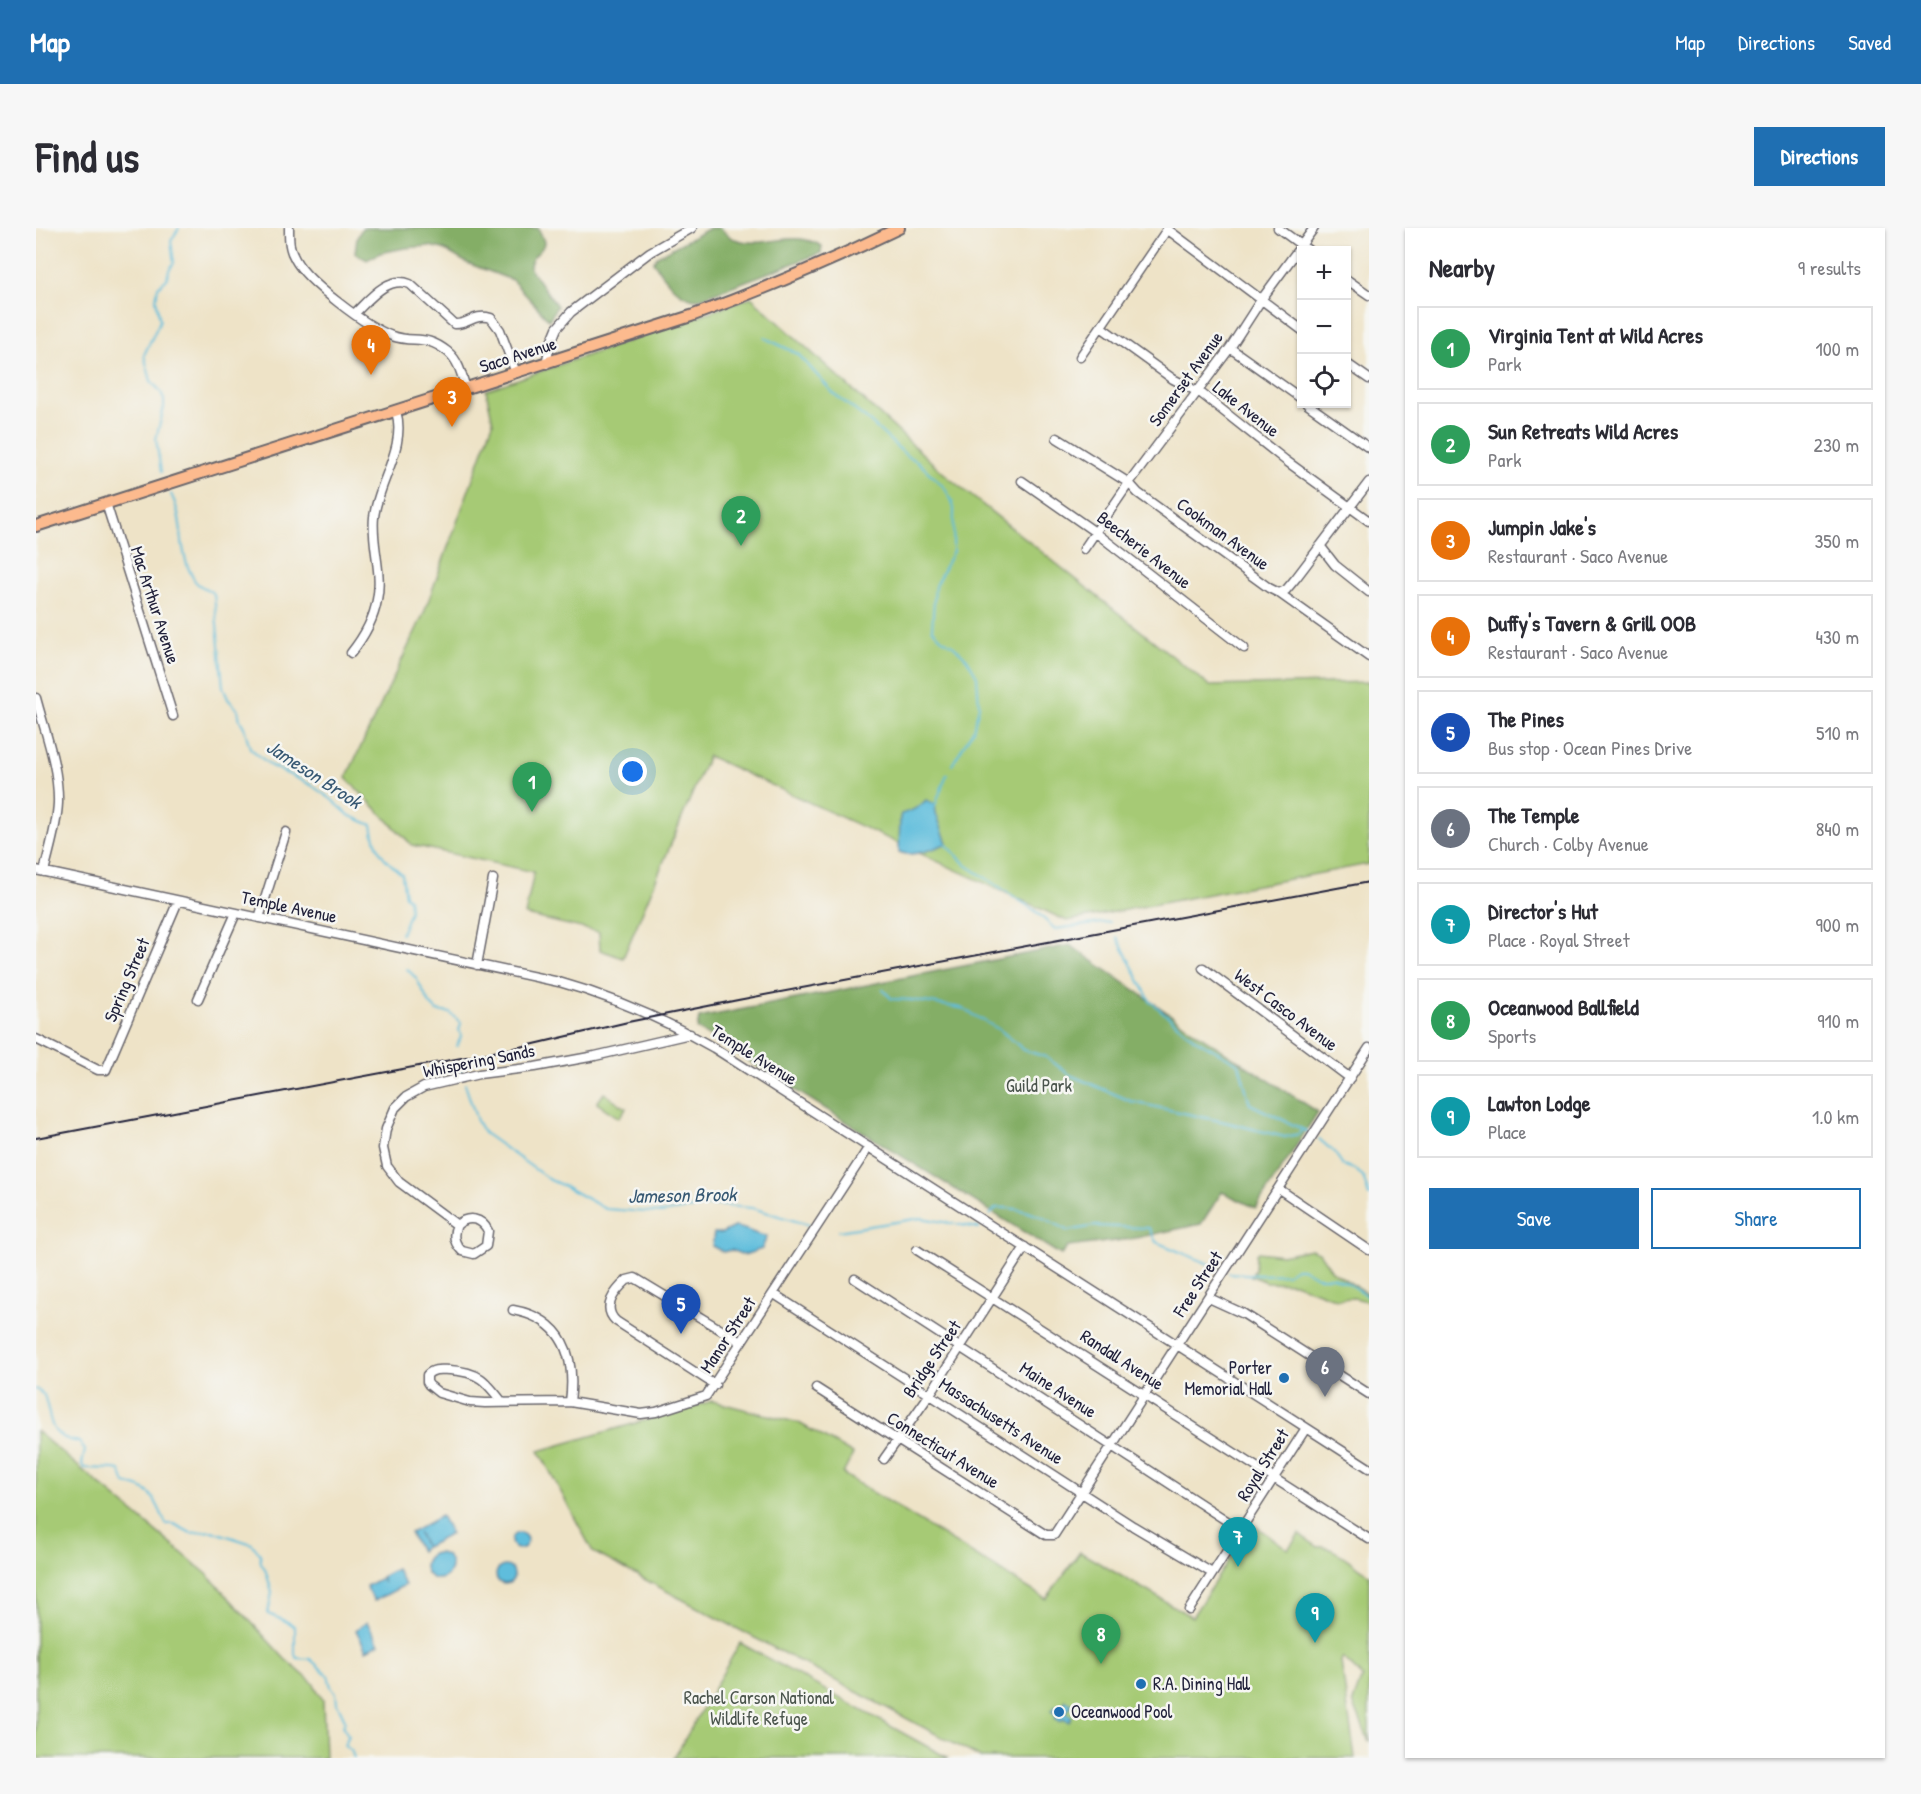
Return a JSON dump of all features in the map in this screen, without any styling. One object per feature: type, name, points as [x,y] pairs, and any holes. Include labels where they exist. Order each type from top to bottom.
[{"type":"main road","name":"Saco Avenue","points":[[36,526],[658,328],[745,297],[829,262],[899,228]]},
{"type":"street","points":[[290,228],[288,242],[298,264],[328,294],[386,334],[430,341],[449,353],[458,365],[466,389]]},
{"type":"street","points":[[546,363],[557,328],[572,312],[650,252],[692,228]]},
{"type":"street","points":[[1278,228],[1302,246]]},
{"type":"street","name":"Somerset Avenue","points":[[1306,246],[1314,228]]},
{"type":"street","points":[[1080,357],[1167,229],[1297,326]]},
{"type":"street","name":"Somerset Avenue","points":[[1084,549],[1129,483],[1230,348],[1261,300],[1297,257]]},
{"type":"street","points":[[354,314],[384,287],[396,282],[405,282],[454,324],[458,325],[477,316],[491,318],[500,330],[516,373]]},
{"type":"street","points":[[1351,282],[1369,295]]},
{"type":"street","name":"Lake Avenue","points":[[1101,327],[1173,379],[1197,392],[1369,521]]},
{"type":"street","points":[[1230,348],[1297,395]]},
{"type":"street","points":[[1351,366],[1369,379]]},
{"type":"street","points":[[1313,408],[1369,448]]},
{"type":"street","points":[[351,653],[365,630],[377,600],[379,588],[374,516],[399,430],[396,411]]},
{"type":"street","name":"Cookman Avenue","points":[[1057,438],[1129,483],[1138,493],[1194,534],[1369,657]]},
{"type":"street","name":"Beecherie Avenue","points":[[1022,481],[1095,532],[1245,648]]},
{"type":"street","points":[[1279,593],[1289,587],[1369,482]]},
{"type":"street","name":"Mac Arthur Avenue","points":[[106,503],[173,716]]},
{"type":"street","points":[[1321,547],[1335,565],[1369,592]]},
{"type":"street","points":[[36,698],[58,792],[56,820],[40,871]]},
{"type":"street","points":[[259,918],[286,832]]},
{"type":"street","name":"Temple Avenue","points":[[40,871],[559,982],[594,993],[664,1021],[690,1034],[869,1147],[1369,1468]]},
{"type":"street","points":[[477,964],[493,879]]},
{"type":"street","name":"Spring Street","points":[[36,1039],[104,1071],[109,1065],[178,901]]},
{"type":"street","points":[[198,999],[236,913]]},
{"type":"street","name":"West Casco Avenue","points":[[1203,968],[1350,1078]]},
{"type":"street","name":"Whispering Sands","points":[[458,1226],[399,1182],[387,1166],[383,1148],[386,1129],[393,1112],[406,1096],[424,1087],[479,1074],[535,1067],[633,1049],[690,1034]]},
{"type":"street","name":"Free Street","points":[[1052,1536],[1058,1531],[1081,1492],[1113,1447],[1369,1048]]},
{"type":"street","name":"Manor Street","points":[[502,1402],[484,1381],[472,1372],[437,1369],[428,1375],[427,1382],[431,1388],[454,1398],[485,1403],[570,1402],[633,1413],[648,1413],[706,1396],[869,1147]]},
{"type":"street","points":[[1279,1189],[1369,1250]]},
{"type":"street","points":[[471,1219],[482,1223],[486,1226],[489,1236],[486,1246],[474,1254],[462,1251],[454,1241],[454,1231],[458,1226],[471,1219]]},
{"type":"street","name":"Bridge Street","points":[[884,1459],[930,1394],[1025,1247]]},
{"type":"street","name":"Randall Avenue","points":[[917,1250],[1369,1539]]},
{"type":"street","points":[[715,1384],[616,1322],[608,1311],[612,1298],[627,1280],[635,1278],[741,1342]]},
{"type":"street","name":"Maine Avenue","points":[[855,1279],[1241,1530]]},
{"type":"street","name":"Massachusetts Avenue","points":[[774,1294],[1081,1492],[1212,1573]]},
{"type":"street","points":[[1209,1298],[1244,1314],[1369,1394]]},
{"type":"street","points":[[513,1310],[539,1318],[560,1337],[572,1369],[570,1402]]},
{"type":"street","name":"Connecticut Avenue","points":[[816,1388],[1046,1535],[1052,1536]]},
{"type":"street","name":"Royal Street","points":[[1189,1610],[1306,1428]]},
{"type":"green space","points":[[362,228],[538,228],[544,243],[532,260],[530,269],[557,306],[549,320],[512,280],[467,263],[443,249],[429,246],[405,248],[380,253],[367,260],[355,253],[357,238]]},
{"type":"green space","points":[[710,228],[720,228],[731,237],[746,242],[789,239],[811,241],[822,246],[821,253],[698,299],[691,298],[672,286],[653,262],[657,256]]},
{"type":"green space","points":[[751,297],[949,478],[1210,686],[1369,682],[1369,864],[1067,921],[708,756],[623,958],[600,950],[599,932],[525,915],[534,872],[412,845],[346,778],[424,613],[493,423],[486,390]]},
{"type":"green space","name":"Guild Park","points":[[1070,945],[1214,1045],[1318,1112],[1256,1208],[1222,1192],[1201,1224],[1131,1239],[1068,1247],[1061,1255],[697,1029],[699,1018]]},
{"type":"green space","points":[[604,1093],[626,1108],[619,1118],[597,1103]]},
{"type":"green space","points":[[1311,1249],[1319,1252],[1332,1271],[1369,1295],[1369,1302],[1355,1298],[1337,1299],[1294,1283],[1267,1282],[1251,1276],[1255,1270],[1258,1252],[1282,1255]]},
{"type":"green space","points":[[712,1401],[799,1423],[853,1454],[843,1474],[1046,1599],[1080,1552],[1192,1617],[1252,1524],[1288,1549],[1299,1534],[1318,1547],[1337,1552],[1369,1575],[1369,1742],[1353,1702],[1362,1677],[1343,1658],[1341,1662],[1355,1758],[981,1758],[593,1552],[539,1451]]},
{"type":"green space","points":[[36,1431],[207,1574],[285,1659],[313,1683],[323,1700],[325,1758],[36,1758]]},
{"type":"green space","name":"Rachel Carson National Wildlife Refuge","points":[[740,1643],[948,1758],[674,1758]]},
{"type":"water","points":[[926,800],[935,804],[947,843],[916,853],[899,852],[901,814],[915,809]]},
{"type":"water","points":[[734,1227],[767,1236],[762,1249],[744,1255],[731,1250],[723,1252],[712,1246],[714,1233],[722,1233]]},
{"type":"water","points":[[441,1516],[451,1534],[426,1547],[418,1533],[425,1547],[420,1551],[410,1533]]},
{"type":"water","points":[[516,1533],[522,1533],[527,1541],[525,1547],[516,1549],[511,1544],[511,1538]]},
{"type":"water","points":[[438,1553],[447,1557],[451,1566],[447,1575],[438,1579],[429,1575],[425,1566],[429,1557]]},
{"type":"water","points":[[505,1566],[511,1569],[514,1575],[511,1581],[505,1584],[499,1581],[496,1575],[499,1569]]},
{"type":"water","points":[[396,1569],[405,1585],[374,1601],[366,1586],[381,1578],[384,1583],[381,1577]]},
{"type":"water","points":[[367,1622],[379,1644],[366,1650],[356,1630]]},
{"type":"water","name":"Oceanwood Pool","points":[[1066,1700],[1072,1704],[1066,1713],[1072,1717],[1069,1722],[1063,1719],[1061,1722],[1051,1711],[1055,1706],[1060,1709]]},
{"type":"waterway","name":"Jameson Brook","points":[[161,472],[156,439],[164,400],[161,392],[151,381],[144,355],[160,321],[156,299],[158,287],[167,279],[174,263],[171,241],[179,228]]},
{"type":"waterway","points":[[765,338],[798,354],[834,394],[869,421],[907,456],[917,461],[944,487],[952,501],[954,509],[953,551],[935,586],[932,629],[967,659],[977,676],[979,706],[973,730],[952,765]]},
{"type":"waterway","name":"Jameson Brook","points":[[171,494],[176,505],[189,570],[197,583],[214,594],[223,687],[228,699],[238,710],[250,748],[271,766],[311,785],[350,816],[372,825],[381,853],[402,874],[405,896],[409,899],[410,911],[401,934]]},
{"type":"waterway","points":[[934,808],[947,774]]},
{"type":"waterway","points":[[943,841],[966,865],[1034,910],[1055,929],[1110,922]]},
{"type":"waterway","points":[[1117,937],[1150,1001],[1195,1039],[1239,1064],[1250,1104],[1308,1132]]},
{"type":"waterway","name":"Jameson Brook","points":[[407,969],[416,978],[430,1004],[437,1011],[450,1013],[461,1023],[459,1030],[461,1036],[457,1046]]},
{"type":"waterway","points":[[883,990],[892,999],[961,1008],[1000,1030],[1024,1050],[1046,1057],[1070,1075],[1133,1102],[1285,1137],[1299,1134],[1302,1129]]},
{"type":"waterway","name":"Jameson Brook","points":[[461,1066],[462,1072]]},
{"type":"waterway","name":"Jameson Brook","points":[[465,1084],[477,1121],[484,1133],[550,1180],[606,1209],[661,1213],[713,1205],[752,1208],[809,1225]]},
{"type":"waterway","points":[[1319,1139],[1334,1152],[1343,1165],[1363,1176],[1369,1196]]},
{"type":"waterway","points":[[990,1215],[996,1208],[1015,1209],[1042,1217],[1068,1231],[1094,1226],[1149,1228],[1156,1242],[1219,1268]]},
{"type":"waterway","points":[[838,1231],[921,1218],[979,1228]]},
{"type":"waterway","points":[[1229,1273],[1287,1274],[1296,1268],[1302,1268],[1317,1277],[1333,1277],[1347,1283],[1369,1297]]},
{"type":"waterway","points":[[36,1389],[44,1395],[50,1420],[56,1432],[68,1440],[79,1442],[85,1450],[82,1464],[84,1468],[120,1470],[125,1484],[142,1489],[152,1496],[166,1524],[174,1524],[191,1533],[212,1531],[252,1544],[260,1554],[272,1592],[268,1614],[295,1627],[295,1655],[297,1658],[310,1659],[328,1675],[345,1720],[343,1727],[348,1735],[344,1746],[351,1750],[354,1758]]},
{"type":"railway","points":[[36,1138],[530,1045],[738,1000],[1369,882]]},
{"type":"place","name":"Duffy's Tavern & Grill OOB","points":[[371,375]]},
{"type":"place","name":"Jumpin Jake's","points":[[452,427]]},
{"type":"place","name":"Sun Retreats Wild Acres","points":[[741,546]]},
{"type":"place","name":"Virginia Tent at Wild Acres","points":[[532,812]]},
{"type":"place","name":"The Pines","points":[[681,1334]]},
{"type":"place","name":"Porter Memorial Hall","points":[[1284,1378]]},
{"type":"place","name":"The Temple","points":[[1325,1397]]},
{"type":"place","name":"Director's Hut","points":[[1238,1567]]},
{"type":"place","name":"Lawton Lodge","points":[[1315,1643]]},
{"type":"place","name":"Oceanwood Ballfield","points":[[1101,1664]]},
{"type":"place","name":"R.A. Dining Hall","points":[[1141,1684]]},
{"type":"place","name":"Oceanwood Pool","points":[[1059,1712]]}]
